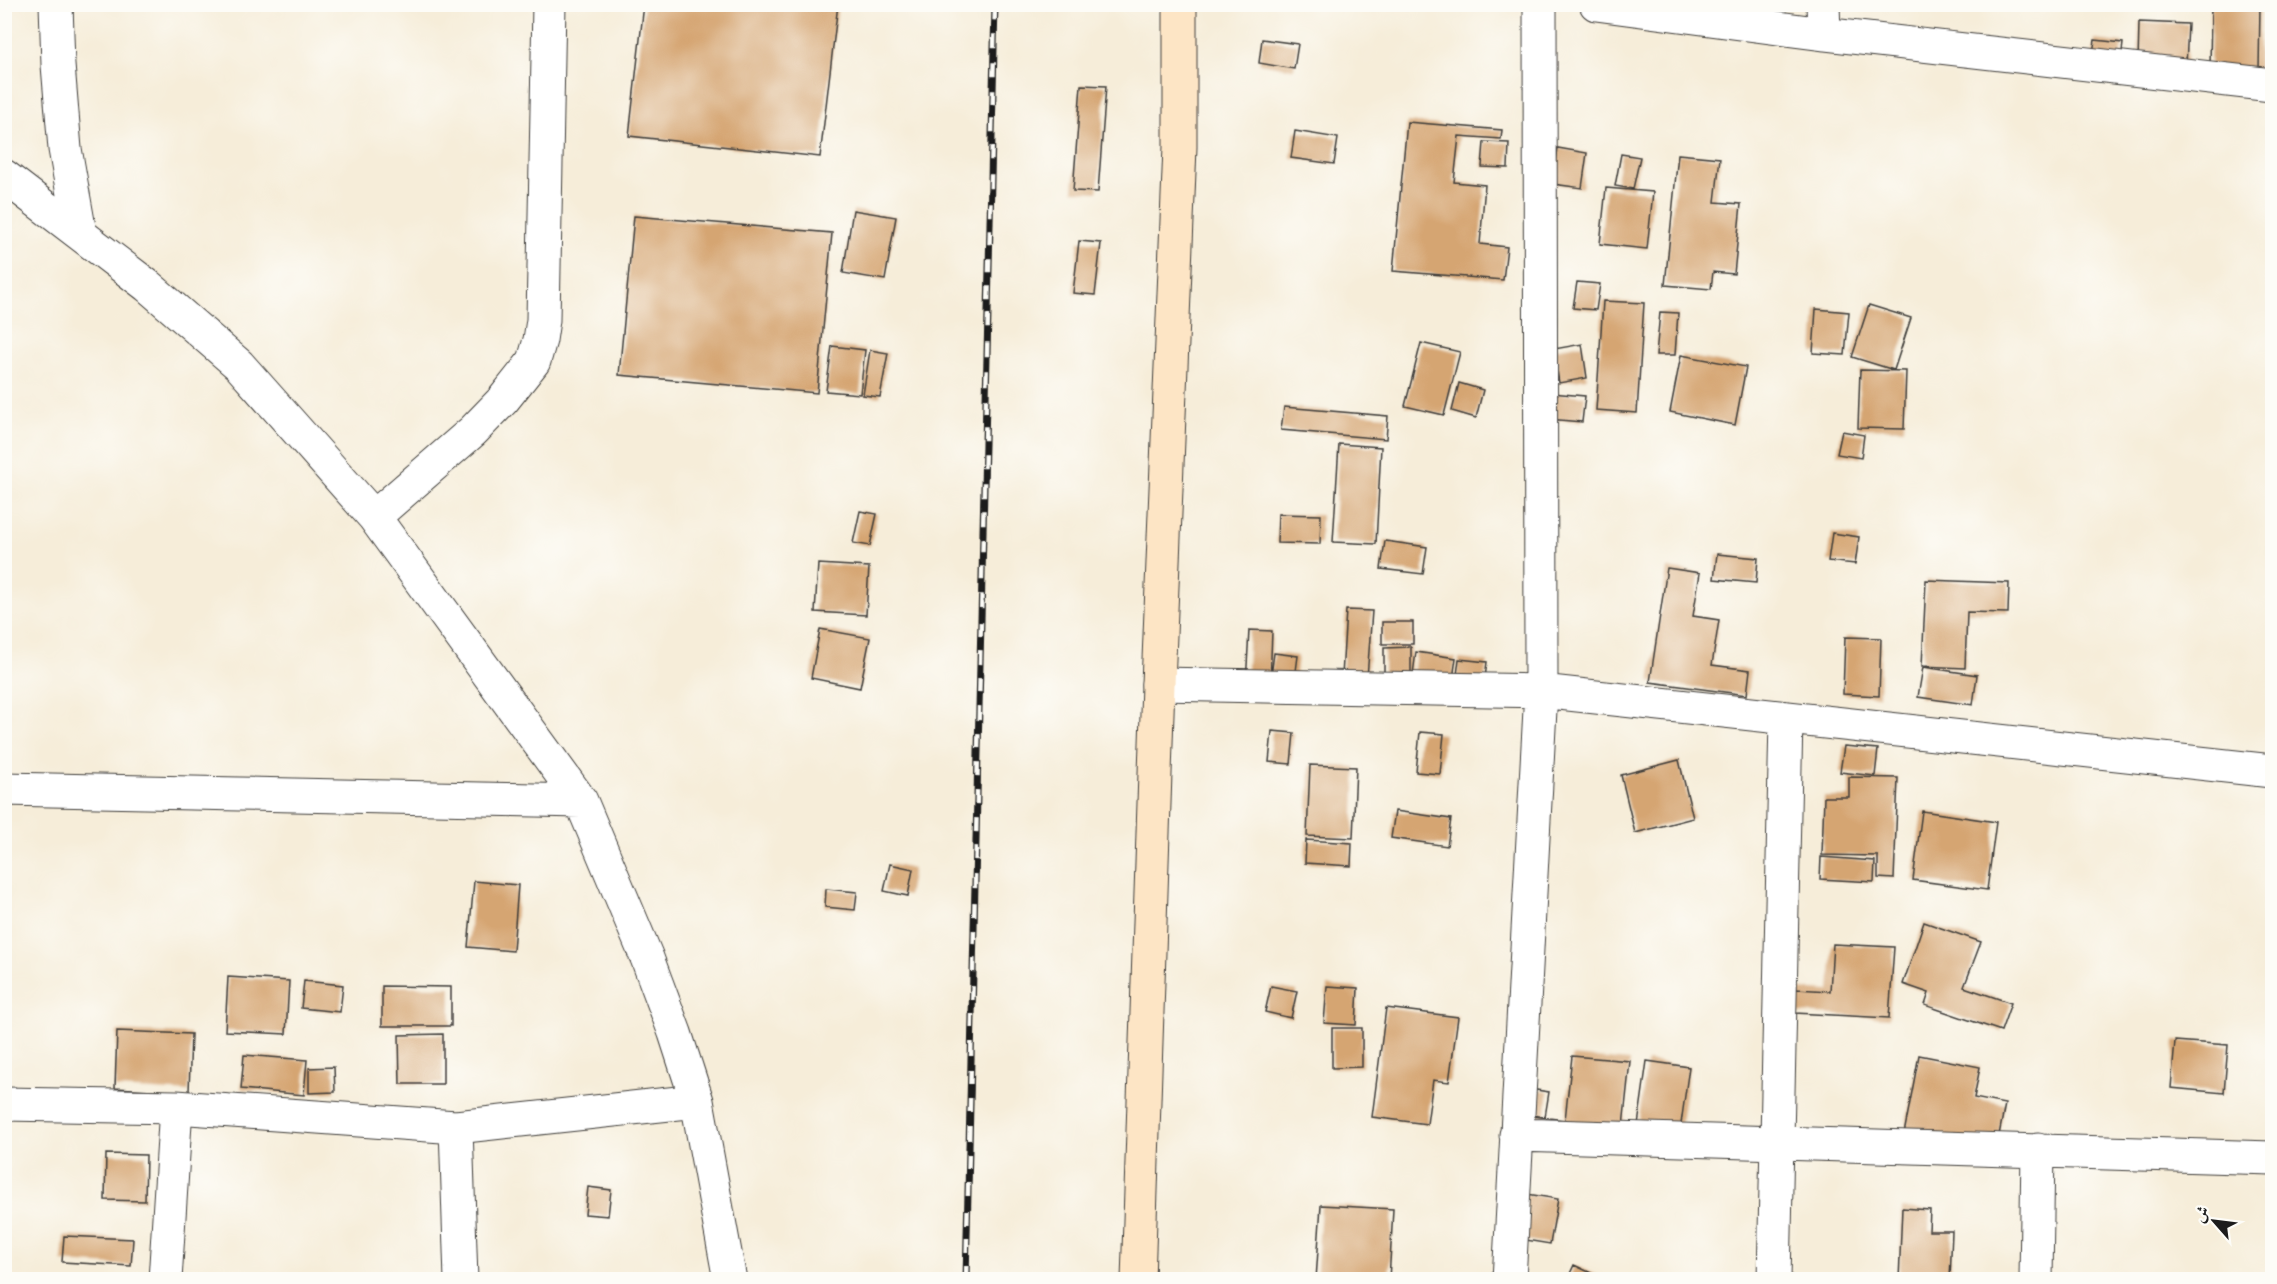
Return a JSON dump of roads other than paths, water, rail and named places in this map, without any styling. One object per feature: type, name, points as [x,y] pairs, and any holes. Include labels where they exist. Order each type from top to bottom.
[{"type":"street","points":[[56,4],[65,149],[80,234]]},
{"type":"street","points":[[374,517],[473,431],[503,400],[534,361],[543,320],[549,4]]},
{"type":"street","points":[[1138,1280],[1158,684],[1180,147],[1180,4]]},
{"type":"street","points":[[1509,1280],[1541,691],[1540,4]]},
{"type":"street","points":[[1596,4],[1824,19],[2272,84]]},
{"type":"street","points":[[4,176],[148,286],[239,365],[374,517],[581,801],[647,958],[697,1101],[730,1280]]},
{"type":"street","points":[[1158,684],[1541,691],[2272,771]]},
{"type":"street","points":[[1774,1280],[1786,719]]},
{"type":"street","points":[[4,789],[581,801]]},
{"type":"street","points":[[4,1104],[176,1107],[456,1127],[697,1101]]},
{"type":"street","points":[[165,1280],[176,1107]]},
{"type":"street","points":[[456,1127],[461,1280]]},
{"type":"street","points":[[1516,1135],[2272,1158]]},
{"type":"street","points":[[2036,1280],[2038,1150]]},
{"type":"railway","points":[[966,1280],[995,4]]}]
